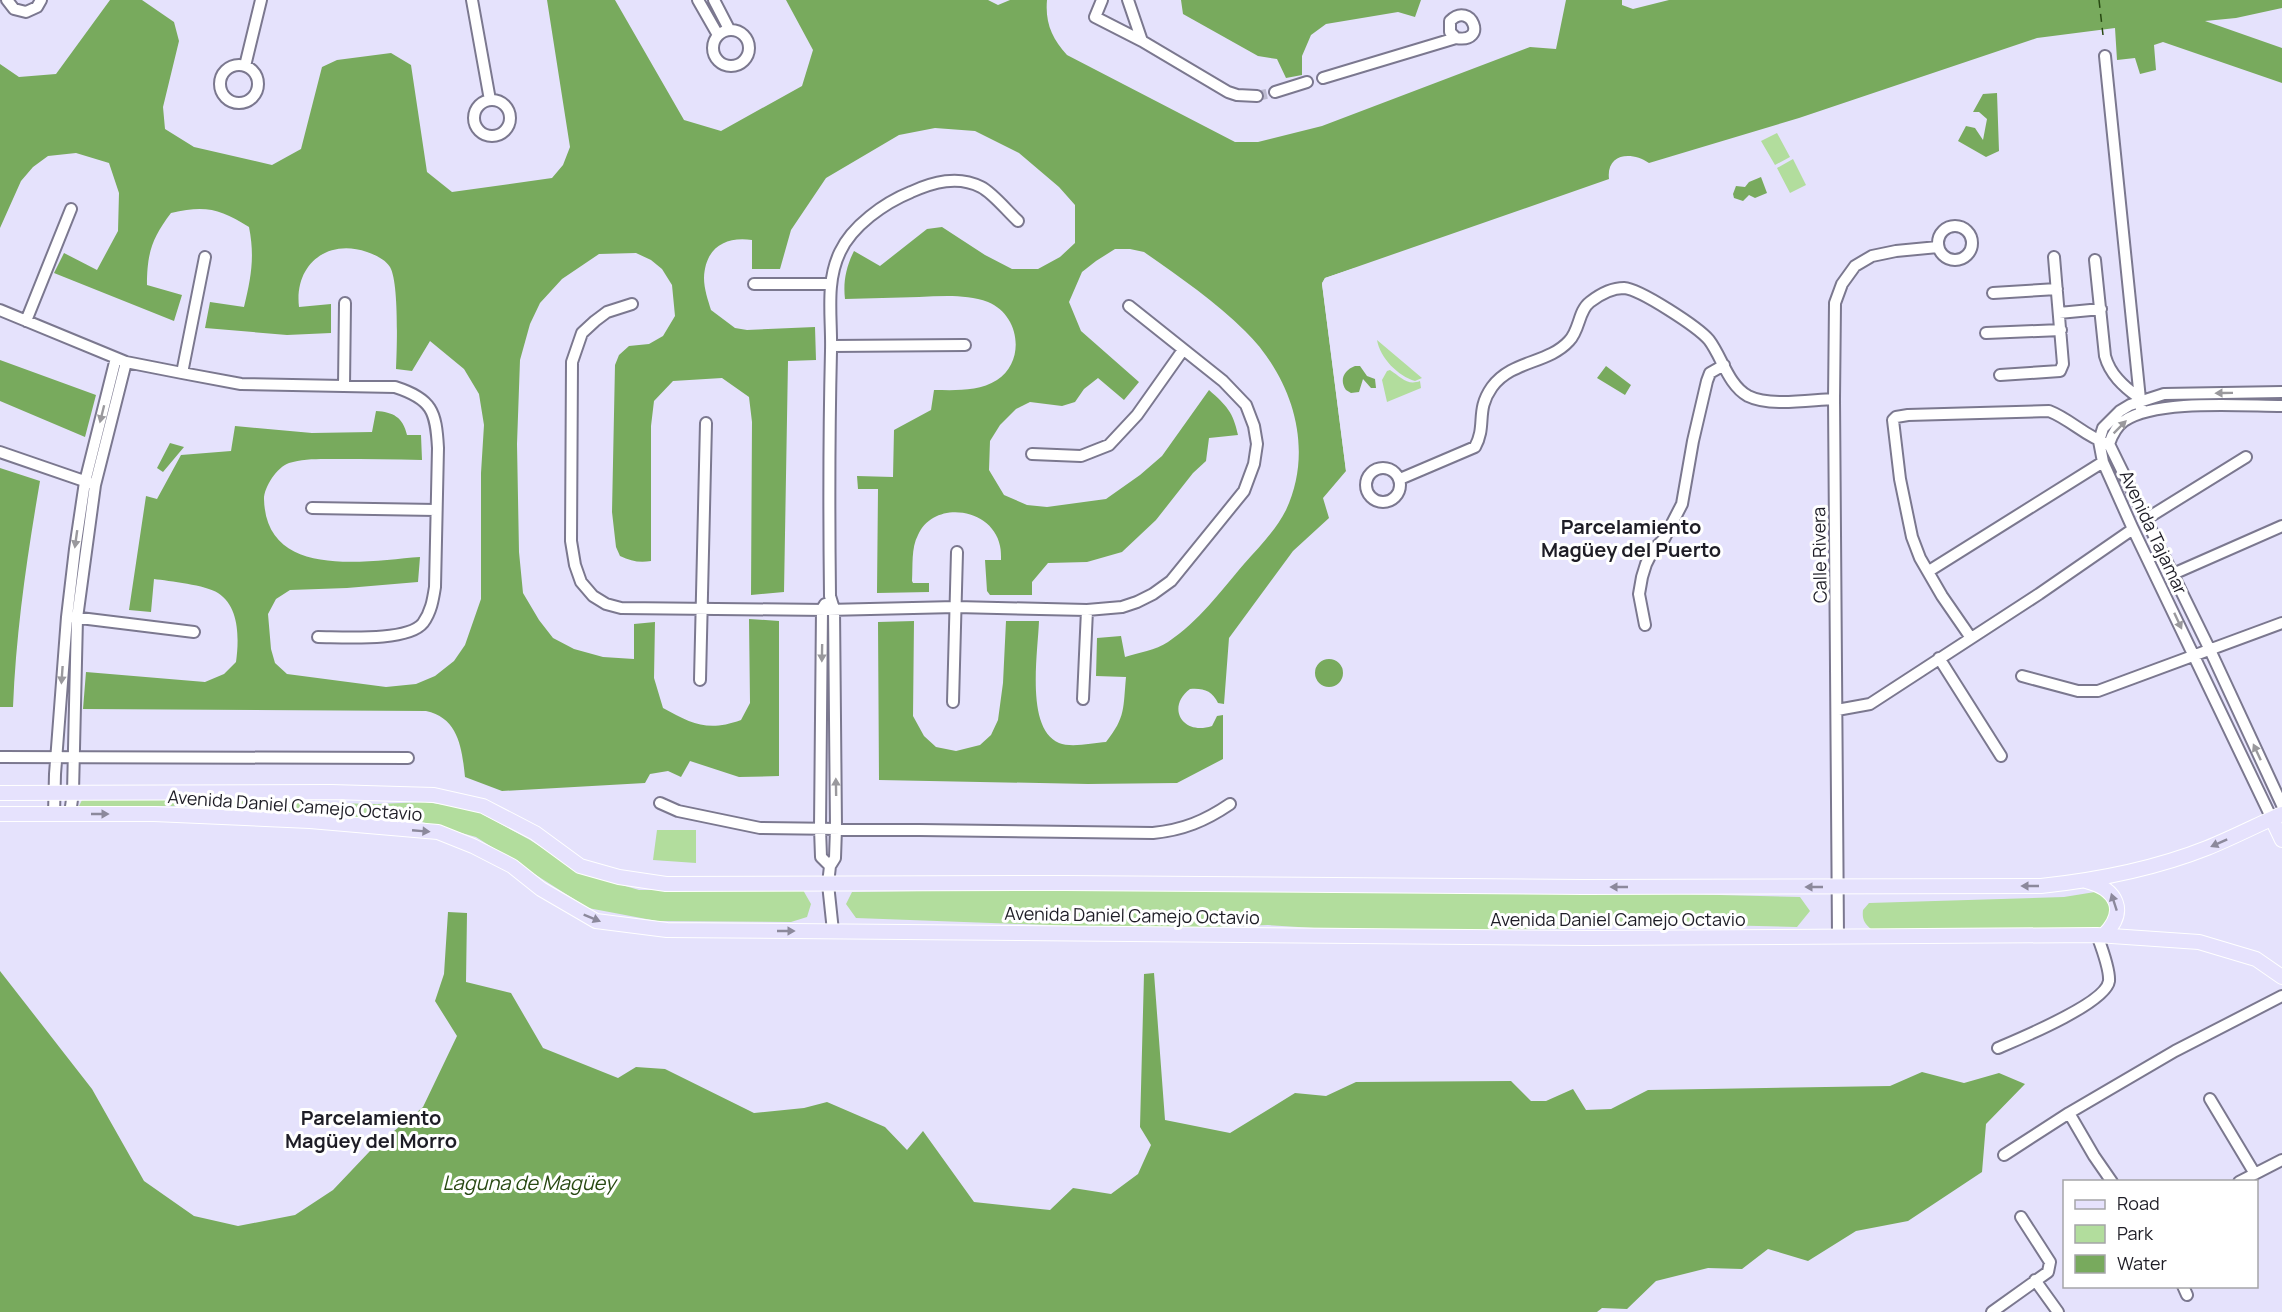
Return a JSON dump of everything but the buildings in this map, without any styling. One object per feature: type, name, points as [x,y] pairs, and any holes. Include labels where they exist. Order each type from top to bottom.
[{"type":"main road","name":"Avenida Daniel Camejo Octavio","points":[[0,793],[331,792],[434,795],[483,806],[535,833],[580,866],[619,877],[666,884],[1065,882],[1583,887],[2042,886],[2086,881],[2141,869],[2206,849],[2277,816]]},
{"type":"main road","name":"Avenida Daniel Camejo Octavio","points":[[0,814],[154,814],[299,820],[438,832],[512,866],[541,889],[596,921],[667,930],[1590,938],[2101,935],[2199,942],[2256,959],[2282,977]]},
{"type":"main road","points":[[2277,816],[2282,840]]},
{"type":"main road","points":[[2086,881],[2102,886],[2114,897],[2116,922],[2101,935]]},
{"type":"street","points":[[7,0],[14,9],[26,12],[37,7],[41,0]]},
{"type":"street","points":[[245,66],[261,0]]},
{"type":"street","points":[[472,0],[490,100]]},
{"type":"street","points":[[698,0],[718,35]]},
{"type":"street","points":[[714,0],[729,29]]},
{"type":"street","points":[[1102,0],[1095,17],[1142,41],[1228,92],[1257,96]]},
{"type":"street","points":[[1128,0],[1142,41]]},
{"type":"street","points":[[729,29],[745,35],[750,46],[746,58],[737,65],[725,65],[716,57],[713,46],[718,35],[729,29]]},
{"type":"street","points":[[1323,78],[1456,38]]},
{"type":"street","points":[[2105,56],[2140,404]]},
{"type":"street","points":[[1275,92],[1306,83]]},
{"type":"street","points":[[833,932],[828,884],[830,866],[835,858],[836,828],[834,609],[830,596],[830,284],[840,251],[853,231],[878,211],[906,194],[931,183],[957,180],[981,187],[1018,221]]},
{"type":"street","points":[[26,321],[71,209]]},
{"type":"street","name":"Calle Rivera","points":[[1838,936],[1835,303],[1842,284],[1855,266],[1872,256],[1896,250],[1938,247]]},
{"type":"street","points":[[182,373],[205,257]]},
{"type":"street","points":[[2001,375],[2060,371],[2063,364],[2054,257]]},
{"type":"street","points":[[2096,260],[2108,368],[2140,404],[2282,406]]},
{"type":"street","points":[[754,284],[830,284]]},
{"type":"street","points":[[1400,479],[1475,447],[1480,439],[1482,405],[1502,376],[1517,366],[1542,359],[1564,347],[1579,326],[1586,306],[1606,292],[1623,288],[1642,294],[1707,338],[1734,384],[1746,395],[1759,400],[1834,399]]},
{"type":"street","points":[[1993,293],[2057,289]]},
{"type":"street","points":[[344,386],[345,303]]},
{"type":"street","points":[[632,304],[607,312],[582,333],[572,362],[571,541],[575,565],[581,582],[593,596],[606,604],[642,609],[701,610],[956,607],[1087,610],[1122,607],[1153,594],[1171,581],[1245,491],[1254,464],[1257,444],[1254,426],[1246,405],[1223,381],[1129,306]]},
{"type":"street","points":[[2059,313],[2101,309]]},
{"type":"street","points":[[0,310],[121,360],[182,373],[241,384],[395,387],[416,394],[431,410],[437,427],[435,587],[431,608],[422,625],[401,634],[318,637]]},
{"type":"street","points":[[1986,333],[2061,330]]},
{"type":"street","points":[[831,346],[965,345]]},
{"type":"street","points":[[1032,454],[1081,456],[1109,445],[1137,415],[1183,350]]},
{"type":"street","points":[[54,814],[57,757],[72,617],[90,483],[121,360]]},
{"type":"street","points":[[1645,625],[1639,594],[1646,564],[1678,513],[1707,381],[1710,373],[1724,365]]},
{"type":"street","points":[[2104,442],[2103,428],[2120,411],[2164,394],[2282,392]]},
{"type":"street","points":[[1971,638],[1942,596],[1920,558],[1912,537],[1892,424],[1896,417],[1918,414],[2049,411],[2104,442]]},
{"type":"street","points":[[700,680],[706,423]]},
{"type":"street","name":"Avenida Tajamar","points":[[2104,442],[2103,462],[2133,529],[2194,656],[2277,816]]},
{"type":"street","name":"Avenida Tajamar","points":[[2104,442],[2146,519],[2282,805]]},
{"type":"street","points":[[0,452],[90,483]]},
{"type":"street","points":[[2146,519],[2246,457]]},
{"type":"street","points":[[1929,571],[2103,462]]},
{"type":"street","points":[[312,508],[436,510]]},
{"type":"street","points":[[2172,574],[2282,526]]},
{"type":"street","points":[[1837,711],[1870,704],[2039,594],[2133,529]]},
{"type":"street","points":[[953,702],[957,552]]},
{"type":"street","points":[[830,596],[822,609],[820,828],[821,857],[830,866]]},
{"type":"street","points":[[1083,699],[1087,610]]},
{"type":"street","points":[[72,617],[194,632]]},
{"type":"street","points":[[70,814],[73,792],[72,617]]},
{"type":"street","points":[[2022,676],[2078,691],[2098,690],[2282,623]]},
{"type":"street","points":[[1938,658],[2001,756]]},
{"type":"street","points":[[0,757],[408,758]]},
{"type":"street","points":[[660,803],[678,812],[760,828],[1153,833],[1192,826],[1210,818],[1230,804]]},
{"type":"street","points":[[1998,1048],[2037,1032],[2091,1002],[2108,986],[2109,976],[2101,935]]},
{"type":"street","points":[[2004,1155],[2069,1113],[2175,1051],[2282,996]]},
{"type":"street","points":[[2210,1099],[2255,1174]]},
{"type":"street","points":[[2069,1113],[2111,1180]]},
{"type":"street","points":[[2243,1180],[2282,1160]]},
{"type":"street","points":[[1992,1312],[2048,1272],[2050,1262],[2021,1217]]},
{"type":"street","points":[[2035,1280],[2058,1312]]},
{"type":"green space","points":[[1777,133],[1790,157],[1775,165],[1761,141]]},
{"type":"green space","points":[[1793,159],[1806,185],[1790,193],[1777,168]]},
{"type":"green space","points":[[1377,340],[1422,378],[1415,381],[1396,371],[1386,360]]},
{"type":"green space","points":[[1390,370],[1408,382],[1420,381],[1421,388],[1387,402],[1382,380]]},
{"type":"green space","points":[[82,800],[377,804],[425,802],[473,809],[530,840],[584,874],[639,890],[803,890],[811,904],[807,917],[791,922],[657,921],[588,908],[476,837],[422,822],[190,806],[79,806]]},
{"type":"green space","points":[[657,830],[696,830],[696,863],[653,860]]},
{"type":"green space","points":[[1109,888],[1639,893],[1800,897],[1810,911],[1797,927],[1630,923],[1553,929],[1362,931],[1268,925],[1182,928],[1103,927],[856,918],[846,904],[852,892]]},
{"type":"green space","points":[[2095,892],[2107,895],[2114,910],[2107,925],[2099,929],[1871,929],[1865,923],[1863,916],[1863,910],[1869,903],[2064,897]]},
{"type":"water","points":[[110,0],[142,0],[174,22],[179,41],[163,107],[165,129],[194,147],[272,165],[301,149],[322,67],[337,60],[391,53],[411,65],[427,172],[452,192],[552,178],[563,165],[570,147],[547,0],[615,0],[684,120],[721,131],[802,86],[813,50],[786,0],[988,0],[998,5],[1010,0],[1047,0],[1047,16],[1051,30],[1067,55],[1235,142],[1258,142],[1322,126],[1530,47],[1556,49],[1566,0],[1622,0],[1622,5],[1633,9],[1669,0],[2282,0],[2282,8],[2236,18],[2205,21],[2282,48],[2282,83],[2163,42],[2154,45],[2156,70],[2140,74],[2135,58],[2117,60],[2115,28],[2037,38],[1799,118],[1649,163],[1628,156],[1616,159],[1609,170],[1609,179],[1325,278],[1322,284],[1346,471],[1323,498],[1329,518],[1293,551],[1229,638],[1224,704],[1218,703],[1210,693],[1199,689],[1190,689],[1183,696],[1179,704],[1181,718],[1193,727],[1212,726],[1217,716],[1223,715],[1223,759],[1177,783],[1088,784],[879,780],[878,622],[914,621],[913,716],[924,736],[936,747],[956,751],[980,745],[991,735],[998,720],[1003,683],[1006,621],[1039,621],[1036,670],[1037,706],[1041,722],[1048,735],[1064,744],[1106,742],[1120,719],[1124,705],[1126,677],[1096,676],[1097,638],[1121,636],[1125,657],[1158,647],[1179,634],[1209,606],[1272,531],[1286,510],[1294,486],[1298,462],[1298,438],[1294,414],[1286,392],[1261,349],[1221,309],[1144,252],[1115,249],[1082,272],[1069,302],[1081,331],[1139,382],[1124,400],[1098,378],[1084,389],[1075,402],[1062,406],[1030,402],[1016,409],[1000,425],[990,441],[989,470],[1004,495],[1027,505],[1047,507],[1106,499],[1162,456],[1209,390],[1228,410],[1238,435],[1209,438],[1206,461],[1193,473],[1156,520],[1122,552],[1087,562],[1048,563],[1032,582],[1032,595],[990,595],[987,591],[985,560],[1001,560],[1000,546],[995,533],[975,516],[949,513],[937,516],[926,524],[918,535],[913,551],[912,581],[913,583],[929,583],[929,592],[877,593],[878,489],[858,489],[857,476],[893,477],[894,430],[931,410],[934,390],[982,387],[997,380],[1012,362],[1015,339],[1013,327],[1007,317],[999,308],[980,299],[945,296],[845,299],[846,275],[854,251],[880,266],[927,229],[942,227],[985,255],[1012,269],[1038,269],[1060,257],[1075,243],[1075,205],[1059,187],[1019,153],[975,131],[935,128],[899,135],[826,178],[791,230],[780,269],[752,269],[752,240],[742,239],[725,242],[718,246],[708,259],[705,268],[705,286],[711,310],[735,328],[747,330],[815,327],[816,360],[788,361],[784,592],[751,595],[752,422],[749,397],[722,378],[673,381],[654,401],[651,426],[651,561],[635,561],[620,556],[616,547],[612,512],[615,365],[619,355],[629,346],[649,344],[663,336],[675,316],[672,285],[662,269],[651,260],[636,253],[599,254],[562,279],[540,303],[530,324],[520,360],[517,444],[519,552],[523,593],[553,638],[574,649],[603,657],[634,659],[634,624],[655,622],[654,678],[663,708],[692,722],[709,726],[741,720],[750,703],[749,619],[779,621],[779,776],[739,777],[690,761],[681,777],[668,771],[650,774],[645,783],[502,791],[465,777],[457,736],[446,720],[426,711],[83,709],[86,672],[205,682],[224,674],[236,662],[238,644],[234,615],[225,599],[212,590],[154,579],[151,612],[129,610],[146,496],[157,499],[181,455],[231,451],[235,426],[312,433],[372,432],[376,411],[387,413],[400,420],[407,435],[421,435],[422,460],[301,460],[284,465],[269,483],[264,499],[269,525],[281,543],[300,554],[322,560],[347,562],[420,557],[418,582],[290,590],[276,599],[268,614],[271,649],[275,663],[287,674],[386,687],[416,684],[435,676],[454,661],[465,645],[481,599],[481,473],[484,425],[479,394],[464,369],[430,341],[412,371],[396,369],[395,286],[390,267],[383,260],[367,252],[352,249],[327,252],[316,258],[302,279],[299,307],[331,304],[331,333],[287,335],[205,328],[210,302],[244,307],[251,267],[252,248],[249,227],[230,216],[212,210],[194,209],[171,213],[159,230],[152,246],[147,285],[182,295],[174,321],[54,273],[64,253],[97,270],[118,231],[119,193],[109,163],[76,153],[48,156],[33,167],[21,181],[0,228],[0,64],[19,77],[56,74]]},
{"type":"water","points":[[1181,0],[1421,0],[1415,17],[1398,12],[1326,24],[1311,35],[1302,56],[1302,75],[1286,78],[1277,59],[1258,56],[1183,14]]},
{"type":"water","points":[[1997,93],[1999,151],[1986,157],[1958,141],[1966,126],[1975,128],[1983,140],[1987,119],[1979,112],[1973,112],[1983,94]]},
{"type":"water","points":[[1761,177],[1767,193],[1755,198],[1749,195],[1743,201],[1734,198],[1736,186],[1745,187],[1749,182]]},
{"type":"water","points":[[0,360],[96,395],[85,437],[0,401]]},
{"type":"water","points":[[1355,366],[1360,366],[1367,376],[1375,379],[1376,388],[1371,388],[1363,379],[1359,392],[1351,393],[1346,390],[1343,383],[1344,376]]},
{"type":"water","points":[[1606,366],[1631,385],[1625,395],[1597,378]]},
{"type":"water","points":[[170,443],[184,447],[163,472],[157,468]]},
{"type":"water","points":[[0,468],[40,481],[23,594],[13,707],[0,707]]},
{"type":"water","points":[[1329,659],[1339,663],[1343,673],[1339,683],[1329,687],[1319,683],[1315,673],[1319,663]]},
{"type":"water","name":"Laguna de Magüey","points":[[448,912],[467,913],[466,982],[511,993],[543,1048],[618,1078],[636,1067],[665,1069],[754,1113],[804,1108],[827,1102],[885,1127],[907,1150],[923,1131],[974,1202],[1050,1210],[1073,1188],[1111,1194],[1138,1174],[1151,1145],[1140,1127],[1144,974],[1154,973],[1165,1120],[1230,1133],[1295,1093],[1326,1096],[1356,1082],[1511,1081],[1531,1101],[1546,1101],[1573,1089],[1586,1110],[1611,1109],[1648,1090],[1890,1086],[1922,1072],[1964,1083],[1999,1073],[2025,1084],[1986,1124],[1982,1172],[1908,1221],[1856,1231],[1808,1261],[1768,1249],[1742,1269],[1708,1268],[1656,1281],[1627,1309],[1602,1308],[1597,1312],[0,1312],[0,971],[92,1089],[144,1181],[194,1216],[238,1226],[295,1215],[333,1190],[370,1151],[423,1107],[457,1036],[435,1001],[444,974]]},
{"type":"pier","points":[[1355,268],[1356,270],[1327,280],[1325,284],[1349,472],[1346,471],[1322,283],[1325,278]]},
{"type":"ferry route","points":[[2099,0],[2103,35]]},
{"type":"tunnel","points":[[1257,96],[1275,92]]},
{"type":"district","name":"Parcelamiento Magüey del Puerto","points":[[1631,538]]},
{"type":"district","name":"Parcelamiento Magüey del Morro","points":[[371,1128]]}]
